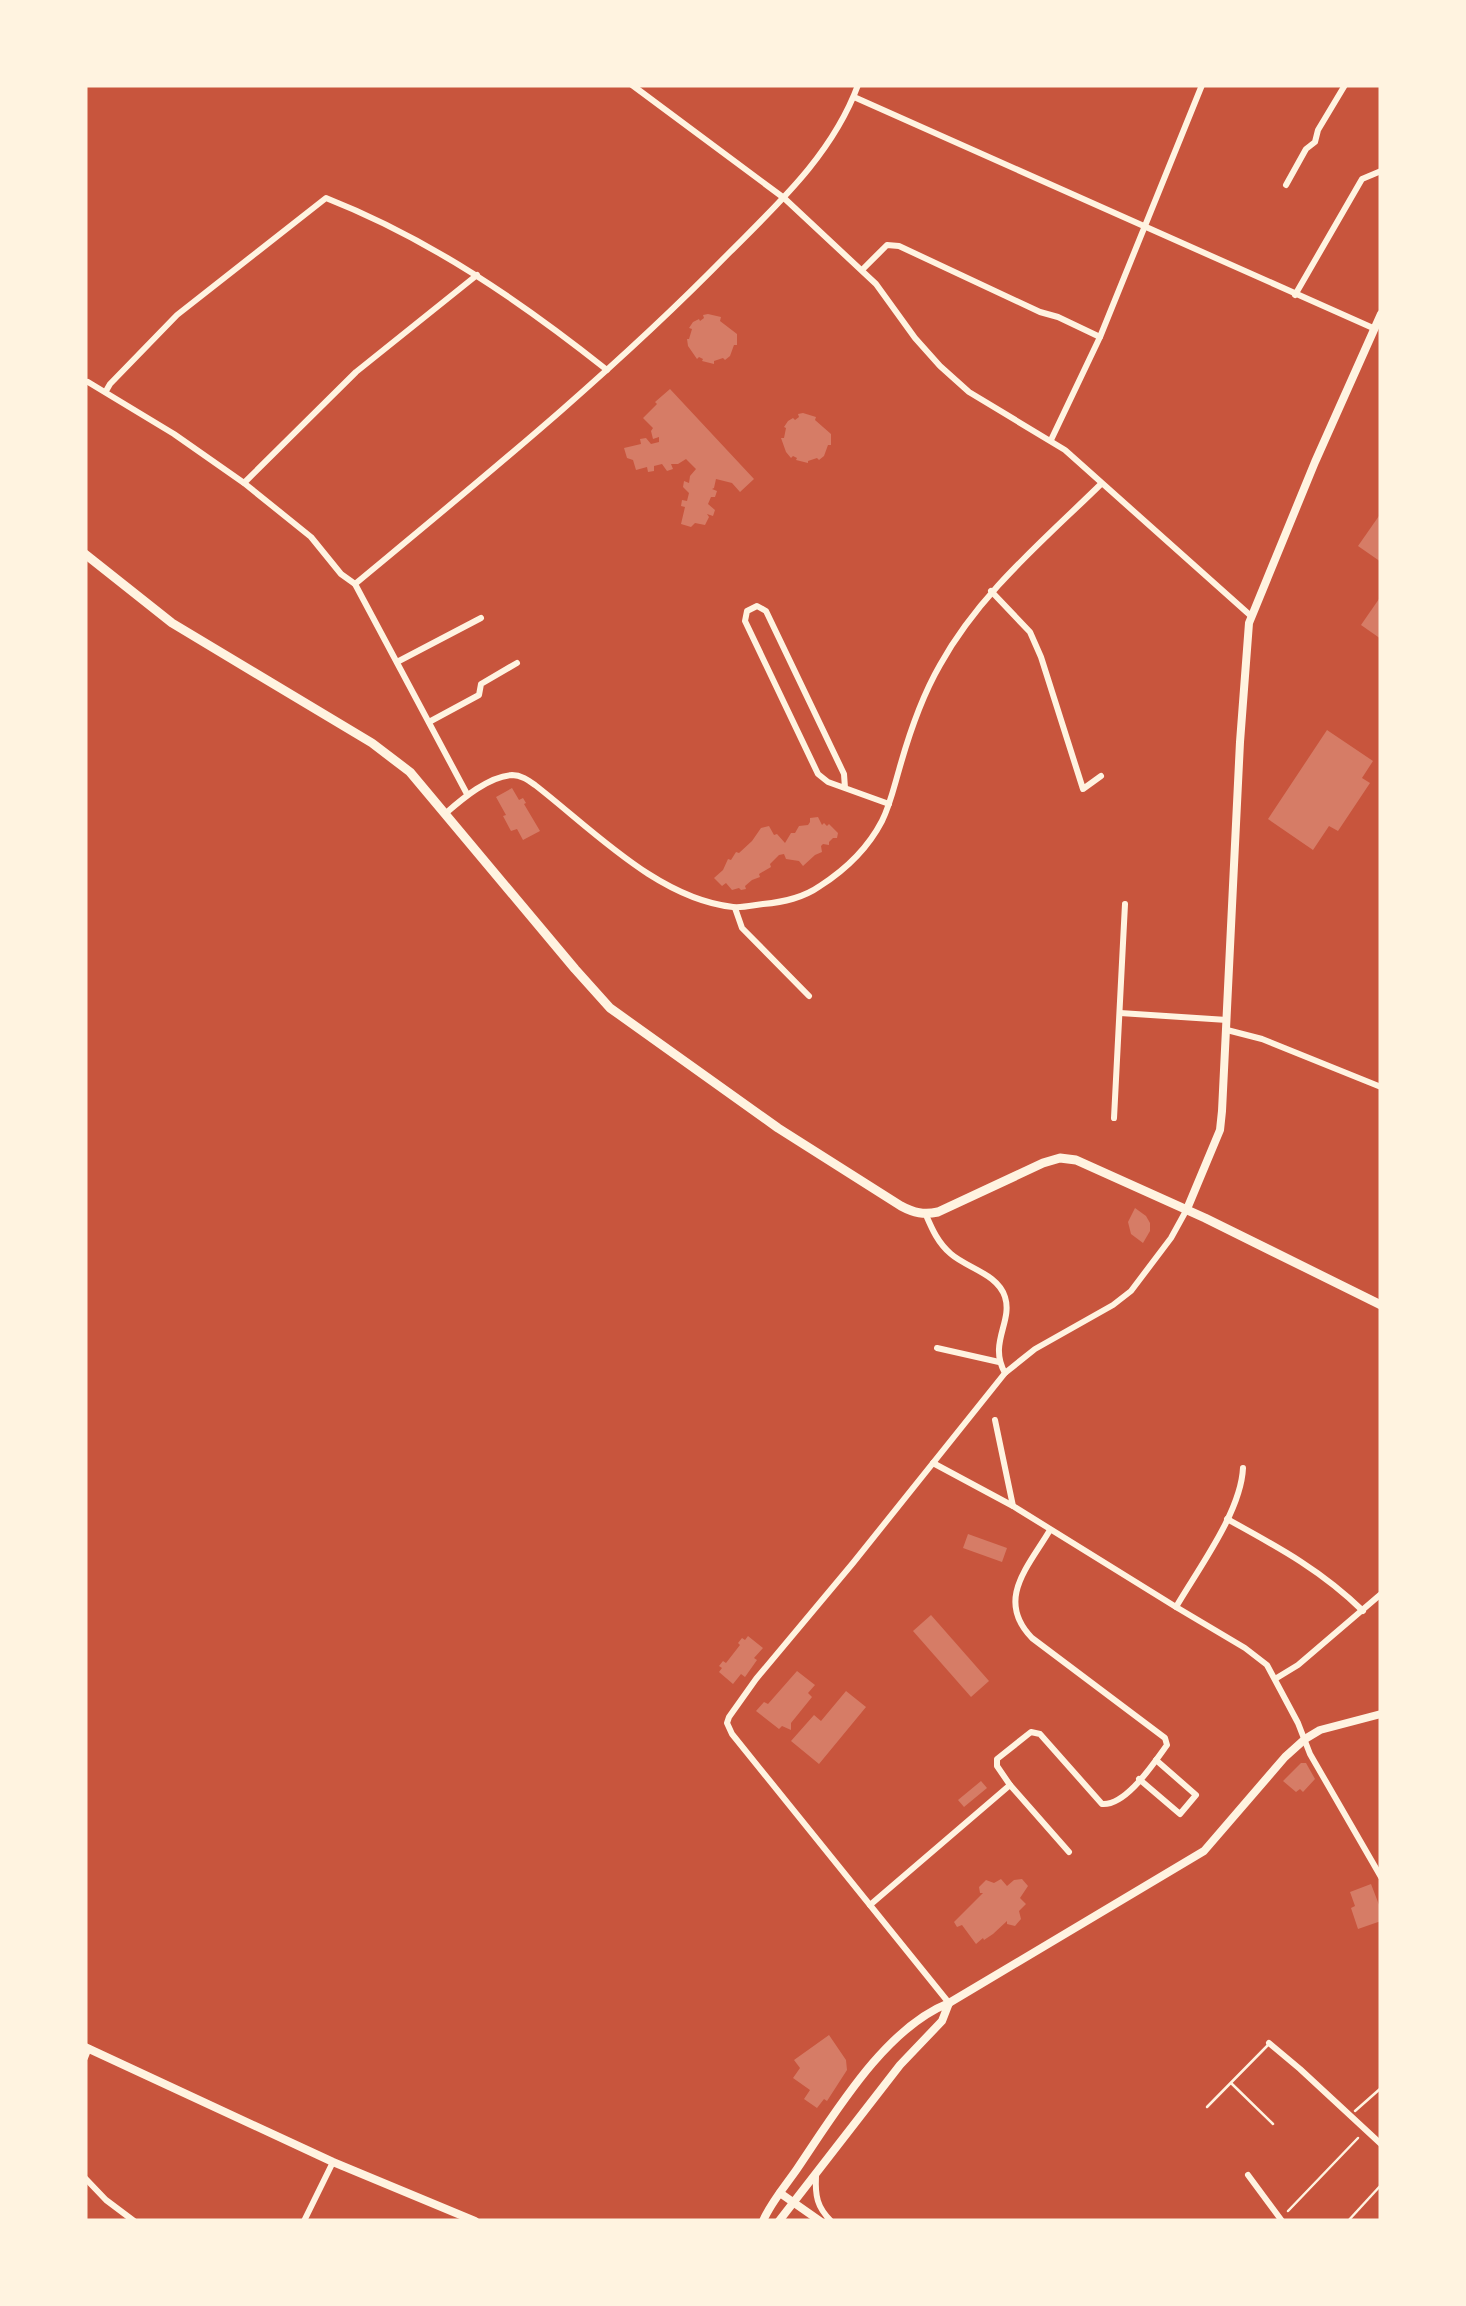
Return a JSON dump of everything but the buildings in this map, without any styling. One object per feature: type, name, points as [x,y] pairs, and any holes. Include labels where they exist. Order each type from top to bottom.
[{"type":"main road","points":[[85,554],[172,623],[372,743],[410,772],[610,1008],[823,1158],[900,1206],[926,1215],[938,1212],[1060,1158],[1076,1160],[1381,1305]]},
{"type":"street","points":[[632,85],[784,198],[876,284],[915,338],[969,392],[1065,450],[1251,616]]},
{"type":"street","points":[[355,584],[552,420],[696,287],[784,198],[823,152],[858,85]]},
{"type":"street","points":[[1051,440],[1100,336],[1202,85]]},
{"type":"street","points":[[1286,186],[1345,85]]},
{"type":"street","points":[[854,97],[1373,328]]},
{"type":"street","points":[[1295,295],[1362,179],[1381,171]]},
{"type":"street","points":[[106,392],[176,315],[326,198],[428,245],[542,319],[607,370]]},
{"type":"street","points":[[862,270],[886,245],[900,246],[1100,336]]},
{"type":"street","points":[[244,484],[356,372],[477,276]]},
{"type":"street","points":[[949,2003],[727,1724],[756,1679],[1005,1373],[1034,1349],[1113,1305],[1130,1290],[1171,1238],[1187,1210],[1220,1130],[1245,648],[1251,616],[1381,314]]},
{"type":"street","points":[[88,382],[174,434],[311,536],[341,574],[355,584],[467,794]]},
{"type":"street","points":[[446,813],[467,794],[500,778],[519,776],[660,880],[688,894],[735,908],[808,894],[858,856],[874,835],[889,804],[916,716],[960,630],[991,591],[1101,484]]},
{"type":"street","points":[[991,591],[1030,632],[1084,789],[1101,776]]},
{"type":"street","points":[[845,788],[844,774],[766,611],[757,606],[747,611],[745,620],[818,774],[828,782],[889,804]]},
{"type":"street","points":[[397,662],[481,618]]},
{"type":"street","points":[[429,722],[479,695],[481,684],[517,662]]},
{"type":"street","points":[[1114,1118],[1125,904]]},
{"type":"street","points":[[735,908],[742,928],[809,996]]},
{"type":"street","points":[[1120,1014],[1227,1025],[1381,1087]]},
{"type":"street","points":[[926,1215],[936,1238],[951,1255],[994,1280],[1005,1296],[999,1345],[999,1362],[1005,1373]]},
{"type":"street","points":[[937,1348],[999,1362]]},
{"type":"street","points":[[995,1420],[1013,1506]]},
{"type":"street","points":[[933,1463],[1013,1506],[1246,1648],[1267,1666],[1310,1754],[1381,1877]]},
{"type":"street","points":[[1176,1607],[1227,1519],[1242,1487],[1243,1468]]},
{"type":"street","points":[[1227,1519],[1307,1564],[1363,1610]]},
{"type":"street","points":[[1050,1530],[1018,1586],[1014,1610],[1018,1620],[1032,1638],[1165,1738],[1167,1745],[1124,1798],[1110,1805],[1102,1804],[1040,1734],[1032,1732],[997,1759],[997,1766],[1010,1785],[1070,1852]]},
{"type":"street","points":[[1275,1678],[1298,1664],[1381,1594]]},
{"type":"street","points":[[762,2219],[834,2112],[884,2052],[933,2009],[1204,1852],[1305,1738],[1320,1730],[1381,1714]]},
{"type":"street","points":[[1139,1779],[1180,1814],[1196,1795],[1156,1760]]},
{"type":"street","points":[[870,1904],[1010,1785]]},
{"type":"street","points":[[779,2221],[878,2091],[942,2021],[949,2003]]},
{"type":"street","points":[[1269,2044],[1381,2144]]},
{"type":"street","points":[[85,2058],[87,2047],[333,2162],[475,2221]]},
{"type":"street","points":[[304,2221],[333,2162]]},
{"type":"street","points":[[1248,2174],[1282,2220]]},
{"type":"street","points":[[816,2176],[817,2202],[831,2221]]},
{"type":"street","points":[[85,2178],[114,2208],[134,2221]]},
{"type":"street","points":[[780,2193],[820,2221]]},
{"type":"lane","points":[[1207,2107],[1269,2044]]},
{"type":"lane","points":[[1230,2082],[1273,2124]]},
{"type":"path","points":[[1351,2115],[1381,2088]]},
{"type":"path","points":[[1282,2220],[1366,2130]]},
{"type":"path","points":[[1348,2221],[1381,2185]]}]
